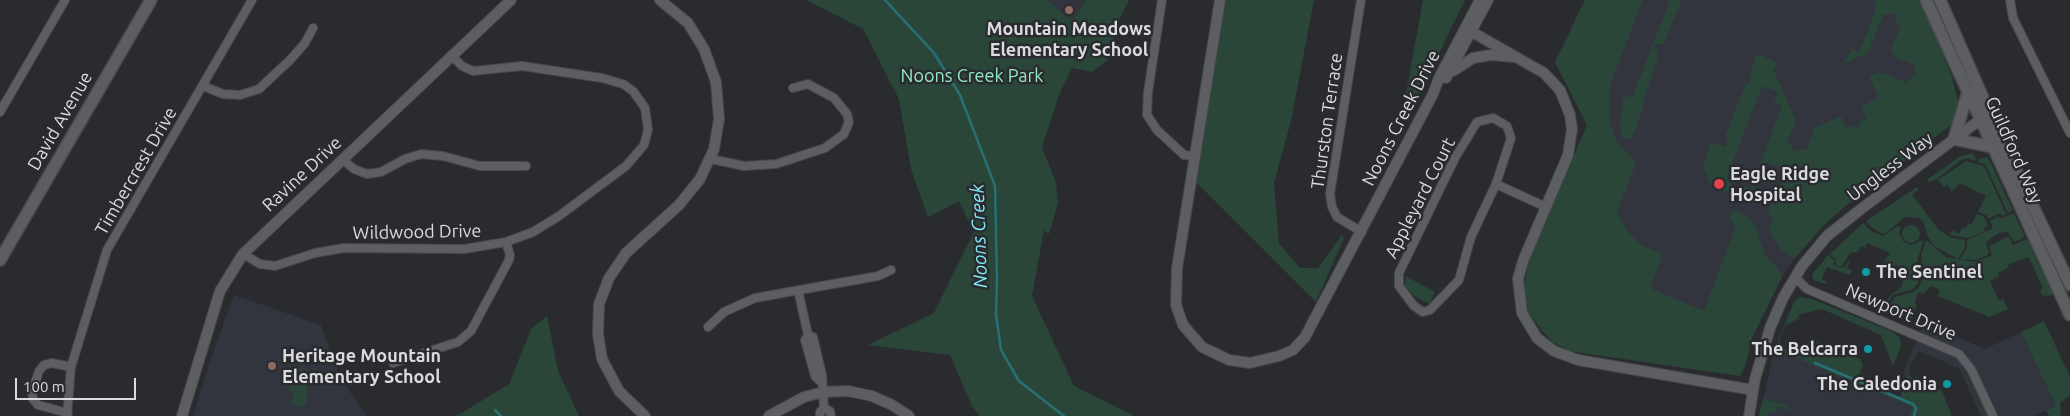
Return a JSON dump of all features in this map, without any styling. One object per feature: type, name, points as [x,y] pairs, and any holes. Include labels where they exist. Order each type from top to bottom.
[{"type":"main road","name":"David Avenue","points":[[0,260],[151,0]]},
{"type":"main road","name":"Guildford Way","points":[[1926,0],[1968,92],[1986,118],[1992,147],[2070,315]]},
{"type":"main road","name":"Guildford Way","points":[[1940,0],[1986,118],[2070,285]]},
{"type":"main road","points":[[1968,92],[1954,140],[1992,147]]},
{"type":"street","points":[[0,112],[65,0]]},
{"type":"street","name":"Timbercrest Drive","points":[[71,368],[52,363],[44,365],[39,371],[32,392],[33,399],[37,404],[68,415],[71,368],[100,269],[110,244],[252,0]]},
{"type":"street","name":"Ravine Drive","points":[[182,416],[220,291],[243,254],[511,0]]},
{"type":"street","points":[[644,416],[619,391],[602,359],[598,334],[599,304],[608,280],[620,260],[688,196],[711,159],[717,140],[720,110],[712,68],[704,49],[688,24],[660,0]]},
{"type":"street","points":[[1162,0],[1148,92],[1147,115],[1157,130],[1184,155],[1194,156]]},
{"type":"street","name":"Noons Creek Drive","points":[[1220,0],[1177,268],[1176,304],[1179,316],[1189,334],[1202,347],[1218,356],[1240,363],[1250,363],[1279,356],[1293,350],[1305,337],[1362,232],[1433,94],[1439,78],[1468,30]]},
{"type":"street","name":"Thurston Terrace","points":[[1361,0],[1330,194],[1332,207],[1337,217],[1362,232]]},
{"type":"street","points":[[1444,82],[1480,0]]},
{"type":"street","points":[[1468,30],[1488,0]]},
{"type":"street","points":[[2010,0],[2013,18],[2070,133]]},
{"type":"street","points":[[203,86],[220,93],[240,95],[259,88],[290,60],[305,43],[313,28]]},
{"type":"street","points":[[1468,30],[1518,57],[1552,80],[1566,101],[1570,115],[1572,130],[1568,155],[1523,261],[1518,288],[1522,313],[1531,329],[1541,341],[1554,351],[1578,360],[1753,390]]},
{"type":"street","name":"Wildwood Drive","points":[[243,254],[260,264],[276,266],[315,253],[344,248],[464,249],[506,242],[533,232],[559,216],[634,159],[646,137],[648,124],[645,108],[629,88],[610,80],[522,66],[473,71],[462,66],[451,55]]},
{"type":"street","points":[[1433,94],[1454,69],[1473,58],[1491,55],[1518,57]]},
{"type":"street","points":[[711,159],[744,166],[776,164],[824,148],[844,134],[849,122],[847,114],[834,98],[808,84],[793,88]]},
{"type":"street","name":"Appleyard Court","points":[[1493,118],[1507,126],[1510,138],[1496,184],[1471,237],[1459,280],[1430,310],[1423,312],[1414,306],[1399,286],[1399,273],[1455,158],[1477,122],[1493,118]]},
{"type":"street","name":"Ungless Way","points":[[1748,416],[1763,348],[1774,317],[1796,277],[1827,236],[1860,208],[1986,118]]},
{"type":"street","points":[[342,159],[352,168],[367,174],[381,172],[405,159],[421,154],[443,156],[480,166],[526,166]]},
{"type":"street","points":[[1496,184],[1546,207]]},
{"type":"street","points":[[393,363],[458,342],[471,331],[509,260],[506,242]]},
{"type":"street","points":[[708,327],[724,312],[756,298],[878,276],[891,270]]},
{"type":"street","name":"Newport Drive","points":[[1796,277],[1807,289],[1959,354],[1971,369],[1993,416]]},
{"type":"street","points":[[798,290],[808,335],[813,338],[822,375],[824,408],[820,412],[820,416]]},
{"type":"street","points":[[769,416],[795,400],[822,387],[872,396],[892,405],[909,416]]},
{"type":"street","points":[[824,408],[830,411],[830,416]]},
{"type":"shaded area","name":"Mountain Meadows Elementary School","points":[[1047,0],[1085,0],[1072,21]]},
{"type":"shaded area","name":"Eagle Ridge Hospital","points":[[1585,0],[1921,0],[1952,77],[1959,106],[1952,124],[1842,209],[1823,226],[1796,257],[1782,277],[1765,310],[1753,336],[1744,369],[1740,376],[1569,351],[1553,342],[1529,313],[1524,290],[1528,264],[1587,125],[1555,63]]},
{"type":"shaded area","name":"Heritage Mountain Elementary School","points":[[234,295],[321,325],[340,378],[367,416],[193,416],[212,355]]},
{"type":"shaded area","points":[[1924,323],[1985,349],[2021,332],[2056,406],[2033,416],[1981,416],[1959,368],[1919,351],[1909,367],[1911,368],[1909,376],[1903,373]]},
{"type":"shaded area","points":[[1775,348],[1912,407],[1909,416],[1759,416]]},
{"type":"green space","name":"Noons Creek Park","points":[[806,0],[1047,0],[1072,21],[1086,0],[1129,0],[1116,27],[1109,59],[1092,72],[1072,68],[1059,95],[1042,147],[1056,183],[1058,203],[1049,234],[1044,230],[1032,296],[1074,386],[1135,416],[980,416],[972,406],[950,355],[868,345],[934,313],[974,232],[959,201],[928,217],[911,169],[899,99],[863,29]]},
{"type":"green space","points":[[1225,0],[1314,0],[1291,121],[1274,183],[1279,243],[1300,268],[1318,268],[1342,235],[1344,238],[1316,302],[1196,182]]},
{"type":"green space","points":[[1423,0],[1465,0],[1410,113],[1405,110],[1406,94]]},
{"type":"green space","points":[[1585,0],[1643,0],[1610,85],[1609,121],[1616,140],[1636,163],[1617,213],[1629,233],[1641,245],[1663,254],[1650,288],[1704,311],[1736,226],[1729,217],[1735,210],[1749,218],[1756,229],[1766,257],[1777,267],[1782,277],[1753,336],[1744,369],[1740,376],[1569,351],[1553,342],[1529,313],[1524,290],[1528,264],[1587,125],[1555,62]]},
{"type":"green space","points":[[1670,0],[1682,0],[1663,44],[1655,44],[1654,48],[1659,49],[1656,56],[1658,58],[1643,101],[1644,104],[1634,133],[1630,139],[1625,139],[1621,133],[1620,123],[1624,95],[1632,98]]},
{"type":"green space","points":[[1875,0],[1921,0],[1952,77],[1959,106],[1952,124],[1842,209],[1823,226],[1796,257],[1792,258],[1780,248],[1773,237],[1769,229],[1773,218],[1767,215],[1787,170],[1764,162],[1750,200],[1739,192],[1742,186],[1751,189],[1782,105],[1774,102],[1778,92],[1762,86],[1726,180],[1732,182],[1731,191],[1725,193],[1711,185],[1703,167],[1711,142],[1725,147],[1728,138],[1725,137],[1746,83],[1748,84],[1752,76],[1749,75],[1757,54],[1776,62],[1778,67],[1773,69],[1796,121],[1787,143],[1791,145],[1794,152],[1801,149],[1806,150],[1815,128],[1841,116],[1846,128],[1852,126],[1858,128],[1861,121],[1867,119],[1861,107],[1879,97],[1869,76],[1879,72],[1908,83],[1909,79],[1917,76],[1914,69],[1915,65],[1895,57],[1891,49],[1901,26],[1896,24],[1897,20],[1894,13],[1883,15],[1868,53],[1843,64],[1852,49],[1858,52],[1868,32],[1876,7]]},
{"type":"green space","points":[[1972,153],[1976,158],[1975,161],[1968,158],[1961,160],[1937,179],[1929,182],[1927,180],[1959,157]]},
{"type":"green space","points":[[1987,157],[2013,211],[2008,213],[1985,164],[1977,162],[1978,159]]},
{"type":"green space","points":[[1966,161],[1984,166],[2006,214],[2003,216],[2000,213],[1988,219],[1986,215],[1978,212],[1986,196],[1960,183],[1952,192],[1947,185],[1944,187],[1938,180]]},
{"type":"green space","points":[[1917,187],[1919,189],[1912,195],[1939,230],[1952,238],[1965,240],[1965,248],[1958,259],[1934,246],[1928,237],[1924,223],[1919,218],[1905,217],[1886,233],[1882,234],[1871,227],[1866,221]]},
{"type":"green space","points":[[2014,213],[2025,237],[2014,242],[2008,232],[1999,233],[1986,242],[1989,254],[1977,260],[1960,259],[1967,248],[1967,240],[1993,228],[1990,221],[1998,216],[2000,219]]},
{"type":"green space","points":[[1977,214],[1984,217],[1988,226],[1984,228],[1985,231],[1968,238],[1949,235],[1952,230],[1959,234],[1962,228],[1966,229],[1968,224],[1971,225]]},
{"type":"green space","points":[[1863,223],[1871,231],[1883,236],[1898,226],[1901,228],[1899,233],[1903,241],[1910,245],[1918,243],[1920,240],[1923,242],[1917,262],[1918,283],[1913,289],[1893,295],[1884,308],[1880,307],[1903,284],[1900,273],[1901,267],[1895,265],[1893,269],[1881,273],[1879,269],[1890,253],[1867,243],[1865,248],[1861,246],[1858,252],[1850,253],[1842,266],[1836,266],[1836,260],[1830,254]]},
{"type":"green space","points":[[1911,225],[1918,227],[1920,234],[1918,241],[1911,243],[1904,241],[1902,234],[1904,227]]},
{"type":"green space","points":[[2009,236],[2013,245],[2027,239],[2053,294],[2049,296],[2042,295],[2040,291],[2043,288],[2029,258],[2024,258],[2008,265],[2009,267],[1998,273],[2000,276],[1990,281],[1999,301],[2003,299],[2008,309],[1989,317],[1938,296],[1940,290],[1932,286],[1923,294],[1919,292],[1914,303],[1917,304],[1911,320],[1887,310],[1895,297],[1913,292],[1919,287],[1923,278],[1921,255],[1926,240],[1946,257],[1976,262],[1992,255],[1989,246]]},
{"type":"green space","points":[[1828,255],[1835,261],[1833,264],[1837,267],[1844,267],[1851,259],[1847,268],[1852,270],[1850,275],[1827,267],[1821,279],[1827,282],[1826,284],[1814,280],[1812,277],[1813,273]]},
{"type":"green space","points":[[1406,276],[1435,292],[1429,304],[1414,296],[1405,286]]},
{"type":"green space","points":[[1799,297],[1812,299],[1893,332],[1900,338],[1901,346],[1893,366],[1881,335],[1822,309],[1798,315],[1799,318],[1785,326],[1779,341],[1785,346],[1784,349],[1803,357],[1804,354],[1808,356],[1813,344],[1819,342],[1832,347],[1834,343],[1836,344],[1834,351],[1844,355],[1847,349],[1849,350],[1848,354],[1860,359],[1863,365],[1858,377],[1862,379],[1861,382],[1900,397],[1907,379],[1904,374],[1942,391],[1952,416],[1909,416],[1912,407],[1777,350],[1775,348],[1794,302]]},
{"type":"green space","points":[[547,316],[558,371],[579,416],[452,416],[460,414],[509,384],[531,329]]},
{"type":"green space","points":[[2044,321],[2070,377],[2070,395],[2060,403],[2061,416],[2049,416],[2046,410],[2056,406],[2021,332]]},
{"type":"green space","points":[[298,368],[308,370],[306,404],[300,407],[291,404],[294,397],[287,384],[291,372],[296,374]]},
{"type":"green space","points":[[1765,399],[1788,406],[1789,411],[1779,406],[1776,413],[1768,412],[1767,416],[1759,416],[1762,401]]},
{"type":"waterway","name":"Noons Creek","points":[[885,0],[934,53],[960,95],[995,186],[996,314],[1001,350],[1019,381],[1064,416]]},
{"type":"waterway","points":[[1815,363],[1913,404],[1916,408],[1914,416]]},
{"type":"waterway","points":[[495,410],[501,416]]},
{"type":"place","name":"Mountain Meadows Elementary School","points":[[1069,10]]},
{"type":"place","name":"Eagle Ridge Hospital","points":[[1719,184]]},
{"type":"place","name":"The Sentinel","points":[[1866,272]]},
{"type":"place","name":"The Belcarra","points":[[1868,349]]},
{"type":"place","name":"Heritage Mountain Elementary School","points":[[272,366]]},
{"type":"place","name":"The Caledonia","points":[[1947,384]]}]
